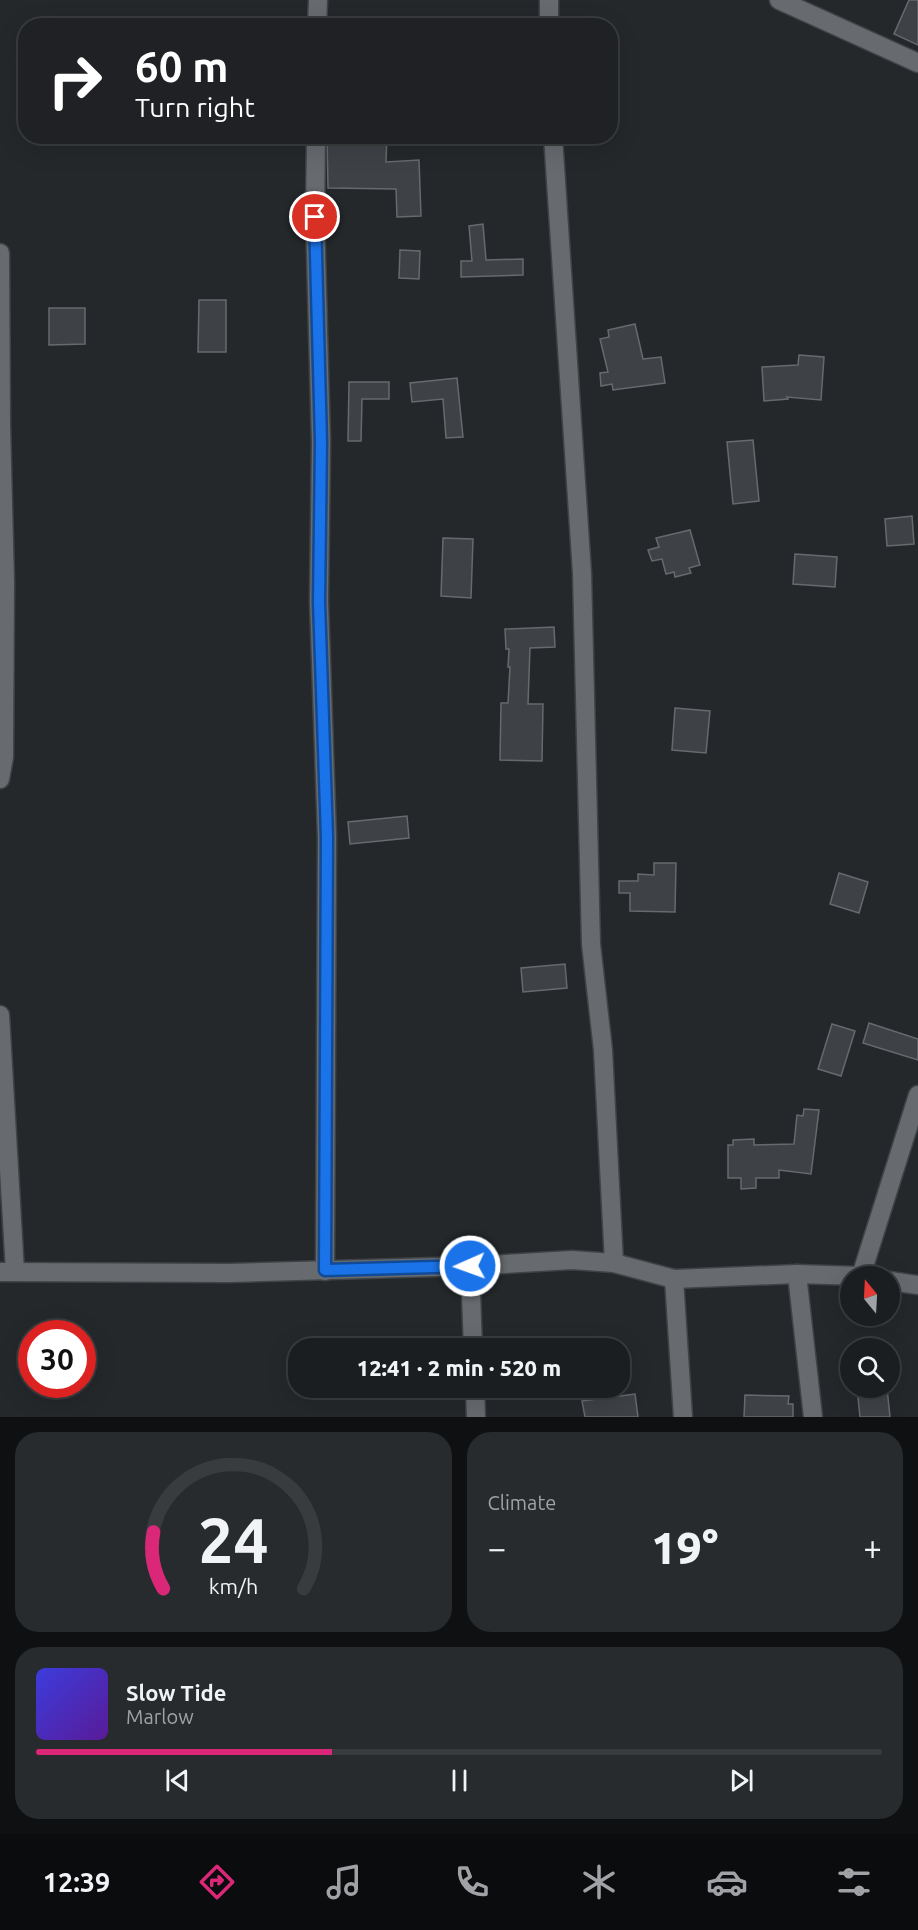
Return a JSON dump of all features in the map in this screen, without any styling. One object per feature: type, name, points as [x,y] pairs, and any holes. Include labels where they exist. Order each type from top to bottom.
[{"type":"street","points":[[317,18],[318,0]]},
{"type":"street","points":[[549,0],[549,18]]},
{"type":"street","points":[[778,0],[918,63]]},
{"type":"street","points":[[316,144],[315,217],[321,442],[319,602],[327,837],[325,1270]]},
{"type":"street","points":[[554,144],[582,573],[591,944],[603,1050],[614,1263]]},
{"type":"street","points":[[0,253],[5,583],[0,779]]},
{"type":"street","points":[[0,1015],[7,1272],[230,1274],[470,1266],[572,1260],[614,1263],[674,1279],[797,1274],[840,1275]]},
{"type":"street","points":[[863,1266],[918,1095]]},
{"type":"street","points":[[470,1266],[474,1338]]},
{"type":"street","points":[[797,1274],[813,1417]]},
{"type":"street","points":[[674,1279],[683,1417]]},
{"type":"street","points":[[900,1282],[918,1285]]},
{"type":"street","points":[[475,1398],[476,1417]]},
{"type":"building","points":[[909,0],[918,0],[918,45],[894,34]]},
{"type":"building","points":[[327,144],[387,144],[386,162],[419,160],[421,216],[397,217],[396,189],[328,188]]},
{"type":"building","points":[[483,224],[486,260],[523,259],[523,275],[461,277],[461,261],[472,261],[469,226]]},
{"type":"building","points":[[400,250],[420,251],[419,279],[399,278]]},
{"type":"building","points":[[199,300],[226,300],[226,352],[198,352]]},
{"type":"building","points":[[49,308],[85,308],[85,344],[49,345]]},
{"type":"building","points":[[635,324],[643,359],[661,357],[665,383],[613,390],[612,384],[601,386],[600,373],[608,372],[600,339],[609,337],[608,330]]},
{"type":"building","points":[[799,355],[824,357],[821,400],[787,397],[788,399],[764,401],[762,367],[798,365]]},
{"type":"building","points":[[457,378],[463,437],[446,438],[443,399],[412,402],[410,383]]},
{"type":"building","points":[[349,382],[389,382],[389,399],[362,399],[361,441],[348,441]]},
{"type":"building","points":[[753,440],[759,501],[733,504],[727,442]]},
{"type":"building","points":[[912,516],[914,544],[887,546],[885,519]]},
{"type":"building","points":[[690,530],[700,565],[689,568],[691,573],[675,577],[674,572],[666,574],[662,559],[652,561],[648,550],[659,547],[656,538]]},
{"type":"building","points":[[443,538],[473,539],[471,598],[441,596]]},
{"type":"building","points":[[795,554],[837,557],[835,587],[793,584]]},
{"type":"building","points":[[554,627],[555,647],[530,648],[528,704],[543,704],[542,761],[500,760],[501,703],[508,703],[510,667],[508,667],[509,649],[506,649],[505,629]]},
{"type":"building","points":[[675,708],[710,711],[706,753],[672,750]]},
{"type":"building","points":[[407,816],[409,838],[350,844],[348,822]]},
{"type":"building","points":[[654,863],[676,863],[675,912],[630,911],[630,893],[619,893],[619,881],[638,881],[638,874],[654,875]]},
{"type":"building","points":[[839,873],[868,882],[859,913],[830,904]]},
{"type":"building","points":[[565,964],[567,988],[523,992],[521,968]]},
{"type":"building","points":[[869,1023],[918,1039],[918,1060],[863,1043]]},
{"type":"building","points":[[832,1024],[855,1031],[841,1076],[818,1069]]},
{"type":"building","points":[[804,1109],[819,1110],[811,1174],[779,1170],[779,1178],[756,1178],[756,1188],[741,1189],[741,1178],[728,1178],[728,1145],[733,1145],[733,1140],[754,1139],[754,1145],[794,1144],[797,1115],[803,1116]]},
{"type":"building","points":[[635,1394],[638,1417],[585,1417],[582,1401],[630,1398],[630,1395]]},
{"type":"building","points":[[745,1395],[789,1396],[788,1404],[793,1404],[793,1417],[744,1417]]},
{"type":"building","points":[[858,1398],[888,1398],[890,1417],[860,1417]]},
{"type":"route","points":[[315,217],[321,442],[319,602],[327,837],[325,1270],[470,1266]]}]
